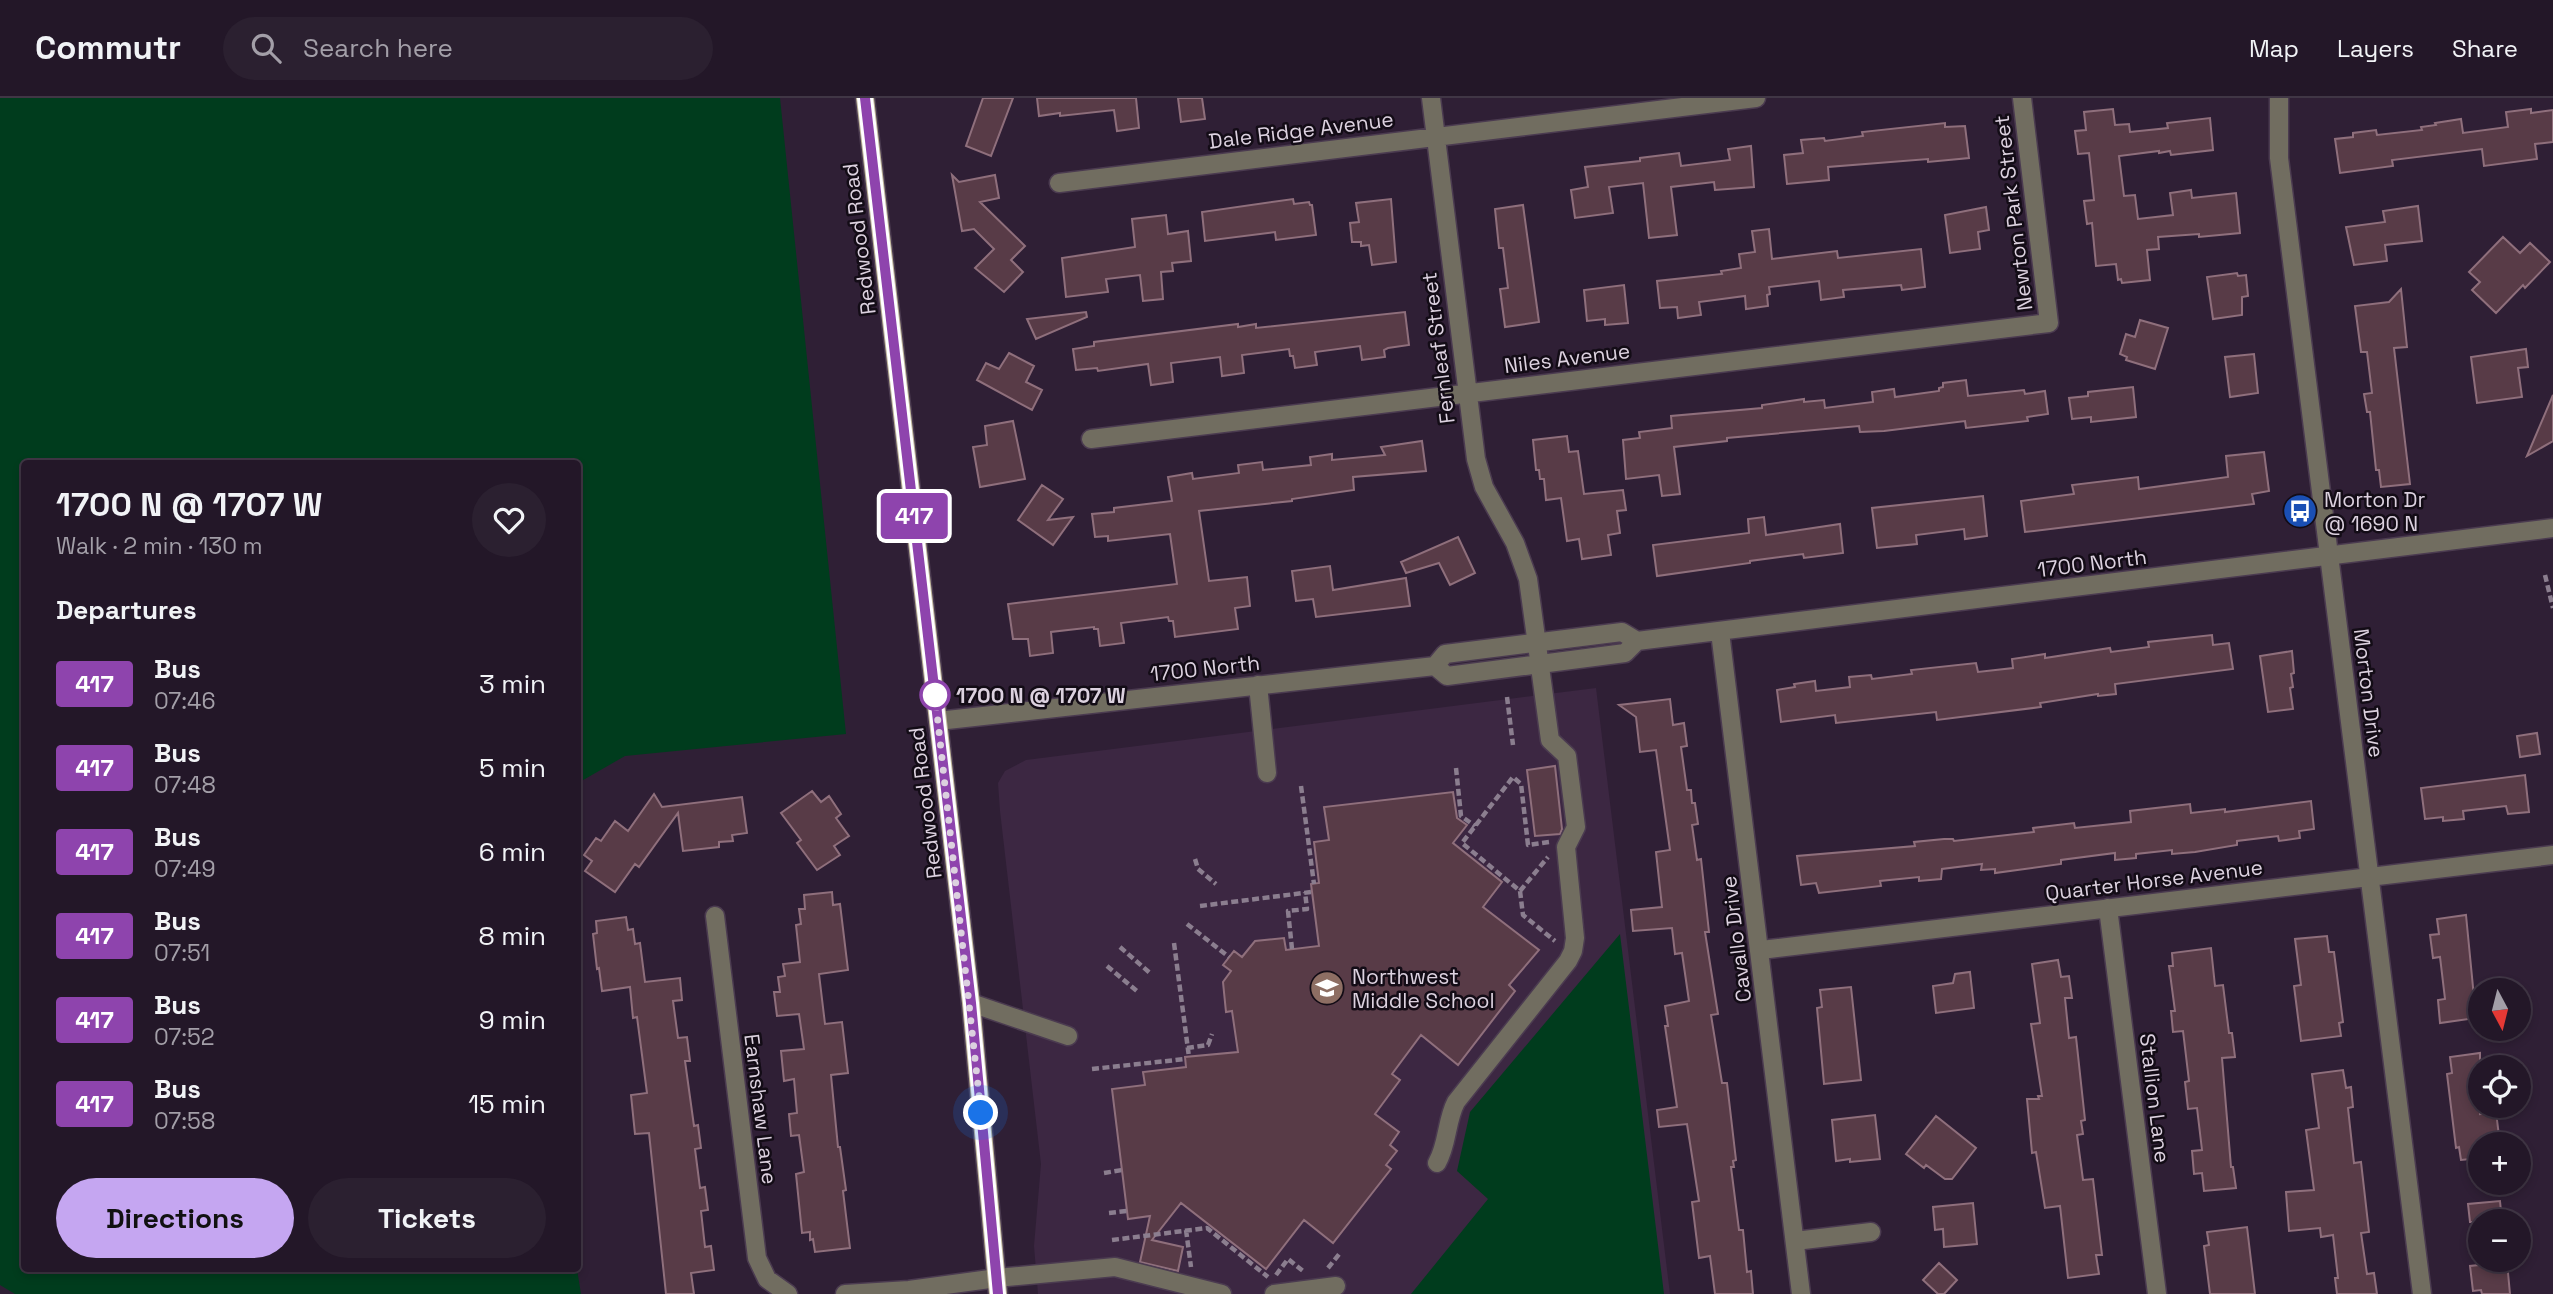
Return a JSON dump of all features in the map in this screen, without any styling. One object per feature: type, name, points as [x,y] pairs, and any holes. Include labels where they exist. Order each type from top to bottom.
[{"type":"main road","name":"Redwood Road","points":[[865,98],[971,1003],[997,1286]]},
{"type":"street","name":"Fernleaf Street","points":[[1431,98],[1466,394],[1479,474],[1522,562],[1532,597],[1550,740],[1567,756],[1576,827],[1566,848],[1575,938],[1573,951],[1568,961],[1456,1102],[1450,1113],[1444,1148],[1437,1163]]},
{"type":"street","name":"Dale Ridge Avenue","points":[[1059,183],[1435,136],[1662,103],[1756,98]]},
{"type":"street","name":"Newton Park Street","points":[[2022,98],[2049,323]]},
{"type":"street","name":"Morton Drive","points":[[2279,98],[2279,158],[2422,1294]]},
{"type":"street","name":"Niles Avenue","points":[[1091,439],[2049,323]]},
{"type":"street","name":"1700 North","points":[[938,721],[1435,666],[1445,654],[1538,642],[1622,632],[1637,641],[1720,632],[2553,528]]},
{"type":"street","name":"Cavallo Drive","points":[[1720,632],[1801,1294]]},
{"type":"street","name":"1700 North","points":[[1435,666],[1447,676],[1625,653],[1637,641]]},
{"type":"street","points":[[1258,685],[1267,773]]},
{"type":"street","name":"Quarter Horse Avenue","points":[[1760,950],[2553,855]]},
{"type":"street","name":"Stallion Lane","points":[[2108,908],[2157,1294]]},
{"type":"street","name":"Earnshaw Lane","points":[[715,916],[757,1258],[767,1279],[788,1294]]},
{"type":"street","points":[[971,1003],[1068,1036]]},
{"type":"street","points":[[1795,1241],[1871,1232]]},
{"type":"street","points":[[845,1294],[997,1286],[1115,1267],[1222,1294]]},
{"type":"street","points":[[1274,1294],[1336,1286]]},
{"type":"path","points":[[2545,575],[2553,608]]},
{"type":"path","points":[[1507,697],[1513,745]]},
{"type":"path","points":[[1456,768],[1461,816],[1475,826]]},
{"type":"path","points":[[1520,891],[1551,853],[1549,842],[1528,845],[1521,784],[1513,777],[1462,843],[1520,891],[1523,915],[1562,946]]},
{"type":"path","points":[[1301,786],[1314,884]]},
{"type":"path","points":[[1195,859],[1198,869],[1216,884]]},
{"type":"path","points":[[1200,906],[1308,892],[1307,909],[1288,911],[1292,949]]},
{"type":"path","points":[[1187,924],[1229,957]]},
{"type":"path","points":[[1092,1069],[1187,1058],[1174,943]]},
{"type":"path","points":[[1120,947],[1150,973]]},
{"type":"path","points":[[1107,965],[1137,991]]},
{"type":"path","points":[[1187,1048],[1208,1045],[1212,1034]]},
{"type":"path","points":[[1104,1172],[1122,1170]]},
{"type":"path","points":[[1109,1213],[1127,1211]]},
{"type":"path","points":[[1112,1240],[1207,1228],[1268,1277],[1276,1276],[1288,1259],[1306,1273]]},
{"type":"path","points":[[1186,1230],[1192,1274]]},
{"type":"path","points":[[1323,1271],[1340,1253]]},
{"type":"shaded area","name":"Northwest Middle School","points":[[1596,688],[1670,1294],[1038,1294],[1034,1246],[1041,1164],[1000,811],[998,783],[1005,771],[1026,760]]},
{"type":"green space","points":[[0,98],[780,98],[846,734],[625,756],[581,781],[581,460],[21,460],[21,1272],[577,1272],[581,1294],[15,1294],[0,1285]]},
{"type":"green space","points":[[1620,934],[1664,1294],[1411,1294],[1488,1199],[1457,1171],[1470,1112]]},
{"type":"building","points":[[983,98],[1013,98],[991,156],[966,146]]},
{"type":"building","points":[[1037,98],[1136,98],[1139,128],[1117,131],[1114,110],[1039,116]]},
{"type":"building","points":[[1178,98],[1202,98],[1205,119],[1181,122]]},
{"type":"building","points":[[2113,109],[2115,125],[2129,124],[2130,132],[2168,128],[2167,123],[2210,118],[2213,150],[2171,155],[2170,151],[2159,151],[2119,156],[2124,196],[2135,195],[2138,219],[2173,215],[2170,193],[2191,190],[2192,198],[2236,193],[2240,233],[2158,237],[2159,249],[2147,250],[2150,280],[2122,283],[2121,279],[2118,280],[2116,264],[2096,266],[2092,223],[2087,224],[2084,201],[2094,200],[2089,153],[2078,154],[2075,131],[2086,130],[2084,112]]},
{"type":"building","points":[[2531,109],[2531,113],[2553,110],[2553,142],[2535,144],[2537,159],[2484,166],[2482,149],[2392,160],[2393,166],[2340,173],[2335,139],[2376,130],[2377,135],[2422,130],[2421,127],[2436,125],[2435,123],[2461,119],[2463,133],[2508,127],[2506,112]]},
{"type":"building","points":[[1945,123],[1945,127],[1965,126],[1969,158],[1828,167],[1829,180],[1787,184],[1784,155],[1803,153],[1801,140],[1824,138],[1825,141],[1863,136],[1862,132]]},
{"type":"building","points":[[1751,146],[1754,187],[1715,190],[1714,182],[1671,187],[1677,235],[1649,238],[1643,183],[1609,187],[1613,213],[1575,218],[1571,190],[1588,187],[1585,167],[1640,161],[1640,158],[1679,153],[1681,166],[1730,160],[1728,149]]},
{"type":"building","points":[[952,175],[959,182],[995,175],[999,198],[980,202],[1025,246],[1011,260],[1023,272],[1004,292],[975,268],[994,249],[974,229],[962,231]]},
{"type":"building","points":[[1293,199],[1294,204],[1309,202],[1312,205],[1316,235],[1276,240],[1275,232],[1205,241],[1202,212]]},
{"type":"building","points":[[1391,199],[1396,262],[1372,265],[1369,245],[1361,246],[1361,242],[1352,242],[1350,223],[1359,222],[1356,203]]},
{"type":"building","points":[[1523,205],[1539,322],[1505,327],[1500,289],[1508,288],[1503,248],[1499,248],[1495,209]]},
{"type":"building","points":[[2418,206],[2422,241],[2385,245],[2387,261],[2354,265],[2346,227],[2385,222],[2383,211]]},
{"type":"building","points":[[1986,207],[1989,230],[1978,232],[1980,249],[1950,253],[1945,215]]},
{"type":"building","points":[[1166,215],[1168,234],[1188,231],[1191,261],[1172,263],[1173,271],[1161,272],[1163,299],[1143,301],[1140,275],[1106,279],[1108,292],[1066,297],[1062,258],[1135,247],[1132,219]]},
{"type":"building","points":[[1769,229],[1772,259],[1837,251],[1838,258],[1921,249],[1925,287],[1902,290],[1901,285],[1843,290],[1844,297],[1821,300],[1819,281],[1769,287],[1768,306],[1746,309],[1745,296],[1699,302],[1701,315],[1678,318],[1677,307],[1660,308],[1657,281],[1722,274],[1721,271],[1741,268],[1739,254],[1755,252],[1752,231]]},
{"type":"building","points":[[2503,237],[2520,253],[2530,243],[2550,262],[2496,313],[2472,290],[2480,282],[2469,272]]},
{"type":"building","points":[[2237,273],[2238,276],[2246,275],[2248,296],[2242,297],[2242,315],[2213,319],[2207,277]]},
{"type":"building","points":[[1624,285],[1628,323],[1605,325],[1605,319],[1587,321],[1584,290]]},
{"type":"building","points":[[2401,289],[2407,347],[2394,348],[2410,484],[2381,487],[2379,470],[2376,470],[2370,412],[2367,412],[2364,394],[2372,393],[2367,352],[2361,352],[2355,306],[2389,302]]},
{"type":"building","points":[[1086,312],[1087,317],[1036,339],[1027,319]]},
{"type":"building","points":[[1405,312],[1409,345],[1384,350],[1385,357],[1362,360],[1360,346],[1315,352],[1317,365],[1295,368],[1289,349],[1242,355],[1244,373],[1222,376],[1220,357],[1171,363],[1173,382],[1151,385],[1148,364],[1098,371],[1097,368],[1076,370],[1073,349],[1094,346],[1094,342],[1238,324],[1238,327],[1256,324],[1256,328]]},
{"type":"building","points":[[2140,320],[2168,328],[2155,369],[2126,360],[2127,357],[2120,354],[2126,334],[2135,337]]},
{"type":"building","points":[[2526,349],[2528,367],[2518,368],[2522,397],[2477,403],[2471,357]]},
{"type":"building","points":[[1009,353],[1034,366],[1026,382],[1042,390],[1032,410],[977,380],[986,363],[999,369]]},
{"type":"building","points":[[2254,354],[2258,393],[2230,397],[2225,357]]},
{"type":"building","points":[[1966,380],[1968,396],[2024,390],[2025,394],[2045,391],[2048,414],[2027,417],[2028,421],[1966,428],[1965,421],[1884,431],[1860,432],[1859,426],[1727,438],[1727,441],[1674,447],[1680,494],[1662,496],[1659,475],[1626,479],[1623,440],[1640,438],[1639,432],[1672,428],[1671,416],[1762,408],[1762,405],[1804,399],[1804,402],[1824,400],[1825,408],[1873,402],[1872,392],[1894,389],[1895,397],[1939,391],[1943,383]]},
{"type":"building","points":[[2133,387],[2136,417],[2091,422],[2091,417],[2072,419],[2069,398],[2088,396],[2088,392]]},
{"type":"building","points":[[2553,395],[2553,441],[2527,456]]},
{"type":"building","points":[[1013,421],[1025,479],[980,487],[973,447],[987,445],[985,426]]},
{"type":"building","points":[[1567,436],[1569,452],[1578,451],[1584,494],[1623,490],[1626,510],[1617,511],[1620,533],[1608,535],[1611,555],[1582,559],[1579,539],[1567,541],[1561,498],[1546,500],[1544,479],[1540,479],[1539,470],[1536,470],[1533,440]]},
{"type":"building","points":[[1422,441],[1426,471],[1353,477],[1354,490],[1292,501],[1199,511],[1209,581],[1247,577],[1250,606],[1235,608],[1238,629],[1175,637],[1173,621],[1169,621],[1168,617],[1121,623],[1124,643],[1100,646],[1098,629],[1094,627],[1051,632],[1053,653],[1030,656],[1028,639],[1013,639],[1008,604],[1177,584],[1170,534],[1108,541],[1108,536],[1095,537],[1092,514],[1114,512],[1114,508],[1172,501],[1168,477],[1192,473],[1193,479],[1239,473],[1238,465],[1262,462],[1263,470],[1311,465],[1310,457],[1332,454],[1332,460],[1385,455],[1381,447]]},
{"type":"building","points":[[2264,452],[2269,491],[2252,494],[2254,504],[2025,532],[2021,501],[2074,494],[2072,485],[2138,477],[2139,489],[2228,477],[2226,456]]},
{"type":"building","points":[[1042,485],[1063,499],[1048,520],[1073,517],[1053,545],[1018,520]]},
{"type":"building","points":[[1983,496],[1987,536],[1965,539],[1964,529],[1916,535],[1917,544],[1877,548],[1872,508]]},
{"type":"building","points":[[1764,517],[1766,535],[1840,524],[1843,553],[1804,558],[1803,554],[1657,576],[1653,545],[1749,533],[1748,519]]},
{"type":"building","points":[[1458,537],[1475,573],[1450,585],[1439,563],[1406,573],[1401,562]]},
{"type":"building","points":[[1330,566],[1333,590],[1406,578],[1410,606],[1316,617],[1313,599],[1296,601],[1292,571]]},
{"type":"building","points":[[2212,635],[2213,645],[2229,643],[2233,669],[2115,684],[2116,694],[2098,694],[2040,703],[2041,707],[1937,720],[1936,712],[1836,723],[1835,715],[1781,722],[1777,690],[1795,687],[1794,684],[1815,681],[1816,691],[1850,687],[1849,677],[1871,675],[1872,679],[1912,674],[1911,670],[1976,663],[1978,672],[2013,668],[2012,659],[2045,654],[2045,658],[2110,648],[2111,652],[2149,647],[2148,642]]},
{"type":"building","points":[[2292,651],[2294,673],[2291,674],[2293,687],[2290,688],[2293,709],[2268,712],[2260,656]]},
{"type":"building","points":[[1670,699],[1673,725],[1684,723],[1687,746],[1681,747],[1687,790],[1691,790],[1698,824],[1692,825],[1697,860],[1701,859],[1709,932],[1705,932],[1718,1014],[1711,1015],[1722,1083],[1727,1083],[1736,1160],[1733,1161],[1734,1167],[1731,1167],[1739,1230],[1743,1230],[1747,1272],[1751,1271],[1753,1294],[1715,1294],[1710,1256],[1699,1258],[1692,1202],[1699,1201],[1687,1124],[1659,1127],[1657,1110],[1677,1107],[1665,1026],[1668,1026],[1665,1006],[1689,1001],[1682,953],[1675,954],[1672,928],[1633,931],[1631,910],[1662,907],[1656,852],[1670,850],[1656,750],[1640,752],[1636,717],[1619,705]]},
{"type":"building","points":[[2537,733],[2540,754],[2520,757],[2517,736]]},
{"type":"building","points":[[1555,766],[1562,829],[1560,834],[1535,836],[1527,770]]},
{"type":"building","points":[[2525,775],[2529,812],[2508,814],[2506,806],[2463,811],[2464,819],[2425,819],[2421,788]]},
{"type":"building","points":[[812,791],[821,802],[829,796],[841,814],[836,818],[849,836],[834,846],[840,855],[817,870],[797,843],[801,840],[781,813]]},
{"type":"building","points":[[1453,792],[1457,818],[1467,825],[1453,843],[1502,882],[1483,907],[1539,950],[1509,985],[1515,991],[1458,1065],[1421,1035],[1392,1074],[1400,1080],[1375,1114],[1399,1132],[1390,1145],[1397,1151],[1386,1165],[1391,1169],[1333,1243],[1304,1220],[1266,1269],[1181,1203],[1152,1240],[1183,1247],[1178,1271],[1140,1262],[1150,1216],[1128,1219],[1112,1089],[1145,1085],[1143,1072],[1186,1067],[1185,1057],[1238,1052],[1232,1011],[1226,1012],[1223,982],[1231,971],[1223,965],[1234,951],[1242,957],[1255,941],[1284,938],[1286,950],[1319,946],[1311,884],[1319,883],[1314,842],[1329,840],[1324,807]]},
{"type":"building","points":[[654,794],[662,807],[742,797],[747,833],[732,835],[733,841],[719,842],[719,847],[683,851],[678,813],[639,867],[635,864],[615,892],[585,871],[592,861],[584,855],[596,838],[601,841],[615,821],[628,831]]},
{"type":"building","points":[[2311,801],[2314,829],[2299,831],[2300,838],[2279,841],[2278,836],[2237,841],[2237,845],[2195,852],[2172,854],[2172,850],[2136,854],[2136,858],[2115,860],[2115,853],[1995,873],[1995,869],[1981,870],[1982,864],[1942,869],[1941,879],[1919,881],[1919,877],[1880,881],[1881,886],[1819,893],[1816,883],[1801,885],[1797,856],[1915,846],[1914,842],[1944,839],[1954,841],[2034,832],[2033,828],[2074,823],[2075,828],[2131,822],[2130,811],[2190,804],[2191,813],[2225,809],[2225,812]]},
{"type":"building","points":[[832,892],[833,905],[840,904],[848,970],[819,974],[825,1024],[842,1022],[848,1073],[831,1075],[838,1147],[846,1190],[843,1191],[850,1248],[815,1252],[810,1232],[802,1233],[796,1174],[804,1172],[799,1135],[791,1136],[789,1114],[797,1113],[794,1079],[784,1081],[781,1051],[804,1049],[799,1014],[777,1016],[774,992],[780,992],[778,977],[785,976],[783,964],[800,962],[796,925],[801,924],[799,909],[805,909],[804,895]]},
{"type":"building","points":[[2466,915],[2472,978],[2468,978],[2468,1019],[2440,1023],[2438,1000],[2445,999],[2440,957],[2433,958],[2430,935],[2439,934],[2437,919]]},
{"type":"building","points":[[626,917],[628,930],[633,929],[635,944],[640,943],[645,982],[680,978],[682,1000],[673,1001],[678,1038],[687,1037],[690,1061],[685,1061],[694,1126],[698,1125],[701,1148],[695,1149],[700,1188],[705,1187],[708,1210],[701,1211],[705,1247],[711,1246],[714,1270],[691,1273],[694,1294],[666,1294],[649,1133],[635,1134],[631,1095],[647,1093],[637,1017],[633,1018],[630,987],[602,991],[599,968],[597,969],[593,934],[597,933],[596,921]]},
{"type":"building","points":[[2327,936],[2329,952],[2334,952],[2343,1022],[2339,1023],[2341,1036],[2301,1041],[2294,986],[2301,985],[2295,939]]},
{"type":"building","points":[[2211,948],[2215,986],[2223,985],[2235,1057],[2222,1058],[2231,1167],[2236,1188],[2204,1191],[2202,1173],[2194,1174],[2192,1151],[2202,1150],[2197,1108],[2188,1109],[2185,1082],[2189,1081],[2183,1031],[2173,1032],[2171,1011],[2175,1011],[2169,966],[2173,966],[2172,953]]},
{"type":"building","points":[[2058,960],[2061,977],[2069,976],[2072,998],[2065,998],[2069,1038],[2076,1037],[2085,1120],[2081,1121],[2083,1134],[2077,1135],[2083,1180],[2093,1179],[2102,1255],[2096,1255],[2099,1274],[2068,1278],[2060,1206],[2045,1208],[2036,1152],[2032,1153],[2027,1099],[2039,1099],[2038,1096],[2042,1096],[2031,1024],[2040,1023],[2032,964]]},
{"type":"building","points":[[1970,972],[1974,1008],[1936,1013],[1933,986],[1953,983],[1955,974]]},
{"type":"building","points":[[1851,987],[1861,1080],[1824,1084],[1817,1008],[1822,1007],[1820,990]]},
{"type":"building","points":[[2480,1053],[2468,1055],[2468,1118],[2497,1118],[2498,1132],[2468,1132],[2468,1159],[2461,1160],[2459,1147],[2456,1148],[2447,1074],[2452,1073],[2450,1057]]},
{"type":"building","points":[[2343,1070],[2346,1088],[2351,1087],[2353,1107],[2348,1108],[2354,1163],[2361,1162],[2369,1232],[2361,1233],[2367,1274],[2374,1273],[2377,1294],[2337,1294],[2333,1235],[2321,1237],[2320,1228],[2289,1231],[2286,1192],[2314,1190],[2306,1130],[2319,1128],[2312,1074]]},
{"type":"building","points":[[1875,1115],[1880,1159],[1836,1161],[1832,1120]]},
{"type":"building","points":[[1936,1116],[1976,1148],[1952,1179],[1945,1179],[1926,1165],[1924,1168],[1906,1154]]},
{"type":"building","points":[[2500,1201],[2501,1209],[2469,1209],[2468,1204]]},
{"type":"building","points":[[1973,1203],[1977,1244],[1944,1247],[1943,1229],[1935,1230],[1933,1207]]},
{"type":"building","points":[[2247,1227],[2255,1294],[2210,1294],[2204,1246],[2209,1245],[2207,1232]]},
{"type":"building","points":[[1939,1263],[1957,1280],[1944,1294],[1938,1294],[1923,1280]]},
{"type":"building","points":[[2471,1272],[2508,1272],[2510,1294],[2482,1294],[2481,1290],[2473,1291]]},
{"type":"bus line","name":"417","points":[[865,98],[971,1003],[998,1294]]},
{"type":"place","name":"Morton Dr @ 1690 N","points":[[2300,511]]},
{"type":"place","name":"1700 N @ 1707 W","points":[[935,695]]},
{"type":"place","name":"Northwest Middle School","points":[[1327,988]]},
{"type":"route","points":[[935,695],[981,1113]]}]
